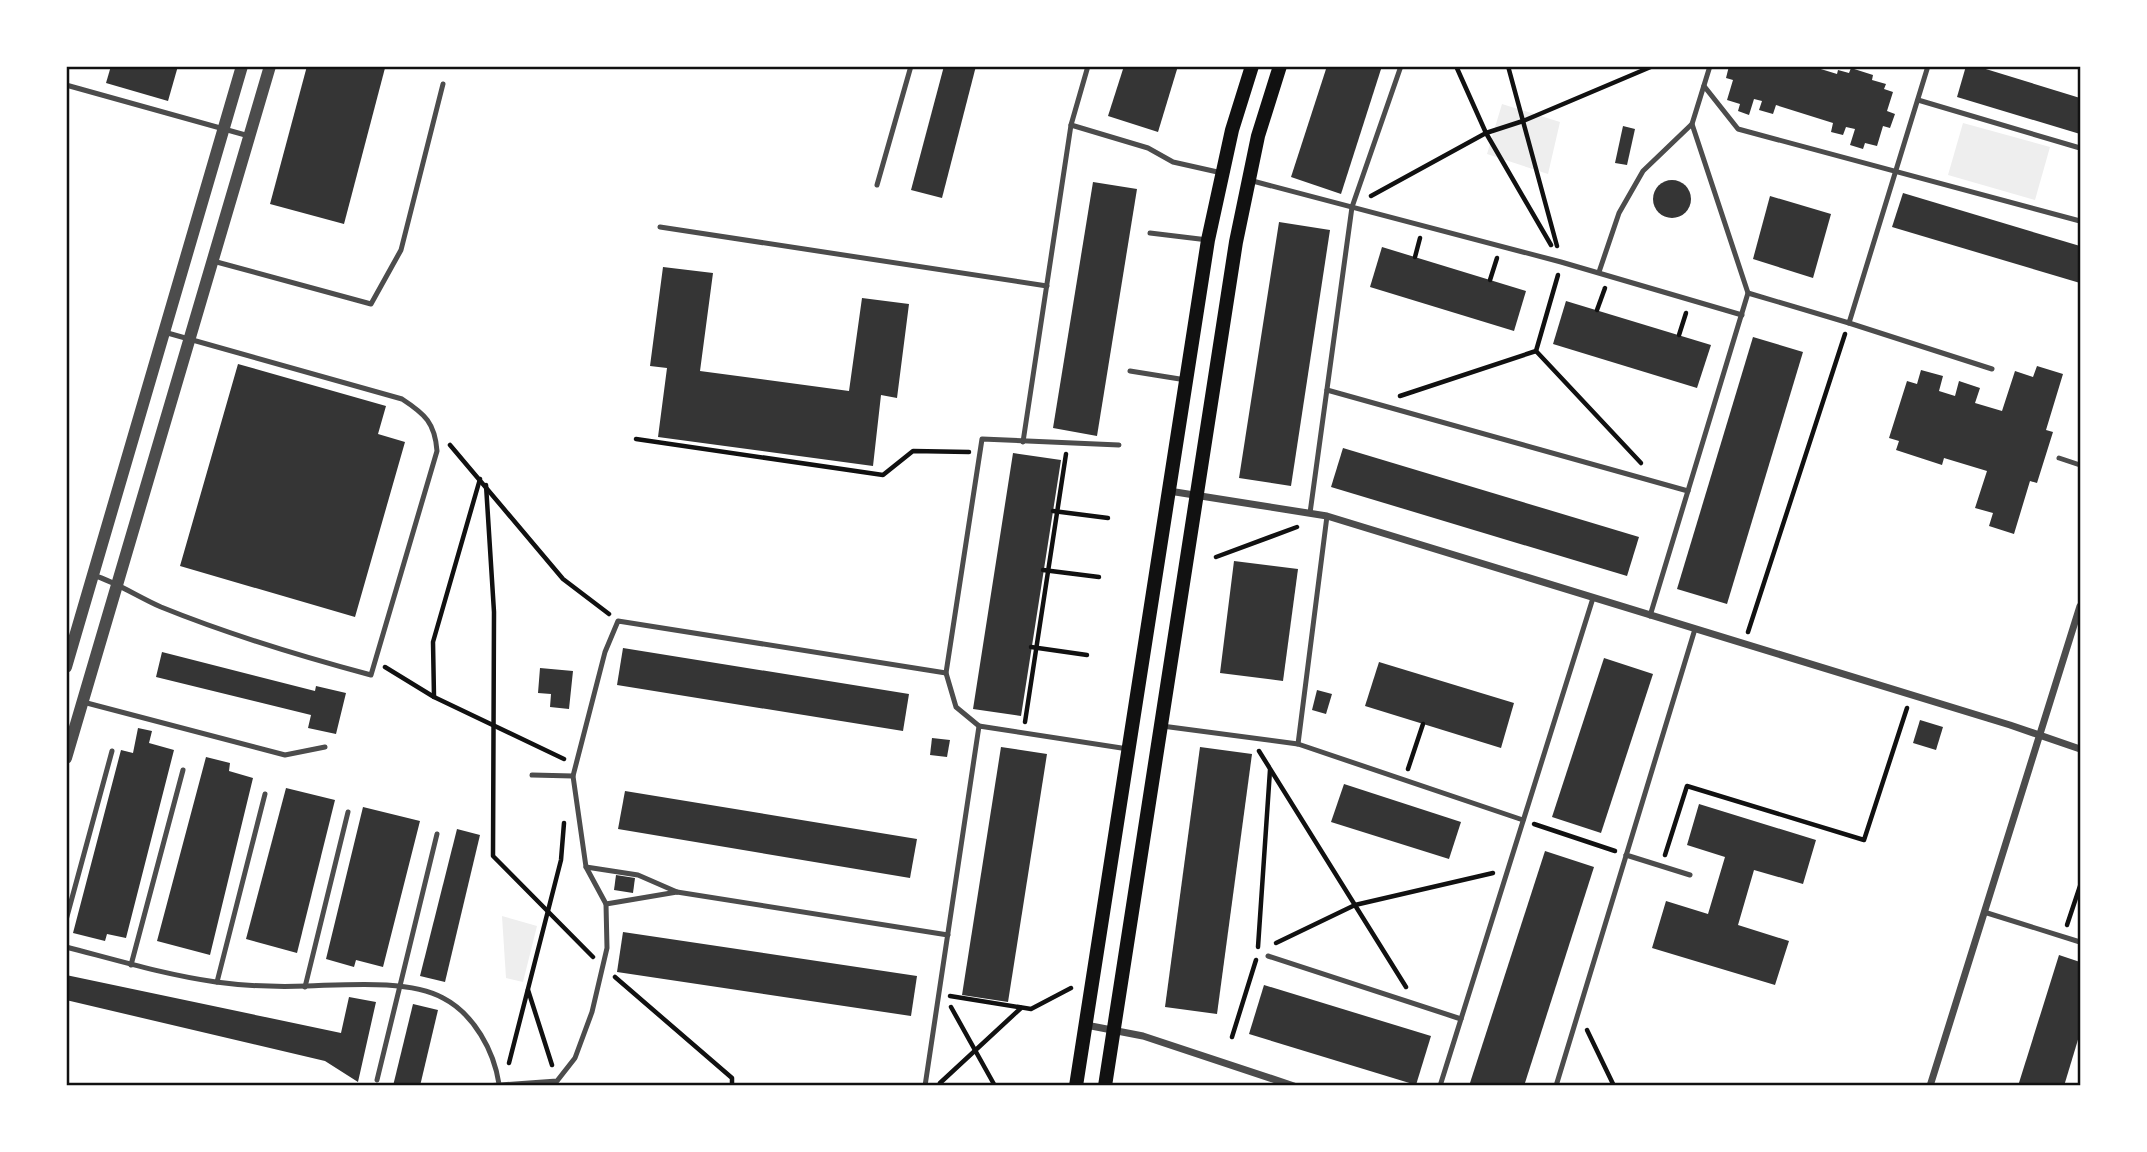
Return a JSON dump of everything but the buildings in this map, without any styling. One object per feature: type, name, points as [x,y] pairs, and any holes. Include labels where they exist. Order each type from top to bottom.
[{"type":"main road","points":[[1076,1086],[1208,240],[1222,173],[1252,66]]},
{"type":"main road","points":[[1105,1086],[1248,180],[1280,66]]},
{"type":"street","points":[[66,667],[242,66]]},
{"type":"street","points":[[66,758],[270,66]]},
{"type":"street","points":[[1169,491],[1327,516],[2081,749]]},
{"type":"street","points":[[1930,1086],[2081,606]]},
{"type":"street","points":[[1085,1025],[1143,1036],[1294,1086]]},
{"type":"lane","points":[[877,185],[911,66]]},
{"type":"lane","points":[[1023,442],[1071,125],[1088,66]]},
{"type":"lane","points":[[1310,513],[1352,207],[1401,66]]},
{"type":"lane","points":[[1599,272],[1619,213],[1643,171],[1692,124],[1710,66]]},
{"type":"lane","points":[[1849,323],[1928,66]]},
{"type":"lane","points":[[213,261],[371,304],[401,250],[443,84]]},
{"type":"lane","points":[[66,85],[249,136]]},
{"type":"lane","points":[[1704,86],[1738,129],[2081,221]]},
{"type":"lane","points":[[1918,100],[2081,148]]},
{"type":"lane","points":[[1650,616],[1748,293],[1692,124]]},
{"type":"lane","points":[[1071,125],[1148,148],[1173,162],[1222,173]]},
{"type":"lane","points":[[1248,180],[1599,272],[1742,315]]},
{"type":"lane","points":[[660,227],[1047,286]]},
{"type":"lane","points":[[1150,233],[1208,240]]},
{"type":"lane","points":[[1748,293],[1992,369]]},
{"type":"lane","points":[[93,575],[119,583],[160,606],[293,654],[371,675],[437,451],[435,430],[424,413],[402,399],[164,332]]},
{"type":"lane","points":[[1130,371],[1186,380]]},
{"type":"lane","points":[[1328,390],[1688,491]]},
{"type":"lane","points":[[1119,445],[982,439],[946,673],[956,707],[979,726],[1128,749]]},
{"type":"lane","points":[[2059,458],[2081,466]]},
{"type":"lane","points":[[1298,744],[1327,516]]},
{"type":"lane","points":[[1440,1086],[1593,598]]},
{"type":"lane","points":[[557,1081],[575,1058],[592,1012],[607,948],[606,904],[586,867],[573,776],[605,652],[618,621],[946,673]]},
{"type":"lane","points":[[1556,1086],[1695,629]]},
{"type":"lane","points":[[83,702],[285,755],[325,747]]},
{"type":"lane","points":[[925,1086],[979,726]]},
{"type":"lane","points":[[1161,726],[1298,744],[1523,820]]},
{"type":"lane","points":[[66,920],[112,751]]},
{"type":"lane","points":[[131,965],[183,770]]},
{"type":"lane","points":[[532,775],[573,776]]},
{"type":"lane","points":[[217,982],[265,793]]},
{"type":"lane","points":[[305,986],[348,812]]},
{"type":"lane","points":[[377,1080],[437,834]]},
{"type":"lane","points":[[1626,855],[1690,875]]},
{"type":"lane","points":[[586,867],[638,875],[677,892],[948,935]]},
{"type":"lane","points":[[606,904],[677,892]]},
{"type":"lane","points":[[1984,912],[2081,942]]},
{"type":"lane","points":[[66,947],[131,965],[217,982],[305,986],[356,982],[400,987],[442,996],[457,1008],[487,1043],[502,1084]]},
{"type":"lane","points":[[1268,956],[1461,1019]]},
{"type":"lane","points":[[486,1086],[557,1081],[564,1086]]},
{"type":"path","points":[[1456,66],[1486,134],[1561,262]]},
{"type":"path","points":[[1508,66],[1561,262],[1536,351]]},
{"type":"path","points":[[1352,207],[1486,134],[1653,66]]},
{"type":"path","points":[[1490,280],[1500,246]]},
{"type":"path","points":[[1597,310],[1609,275]]},
{"type":"path","points":[[1679,335],[1690,299]]},
{"type":"path","points":[[1744,644],[1849,323]]},
{"type":"path","points":[[1377,403],[1536,351]]},
{"type":"path","points":[[1536,351],[1658,482]]},
{"type":"path","points":[[435,430],[486,485],[563,579],[618,621]]},
{"type":"path","points":[[636,439],[883,475],[913,451],[980,452]]},
{"type":"path","points":[[1024,733],[1034,647],[1068,444]]},
{"type":"path","points":[[434,697],[433,642],[480,479]]},
{"type":"path","points":[[486,485],[494,612],[493,856],[548,908],[603,967],[732,1078],[732,1086]]},
{"type":"path","points":[[1055,511],[1108,518]]},
{"type":"path","points":[[1216,557],[1308,522],[1310,513]]},
{"type":"path","points":[[1046,570],[1099,577]]},
{"type":"path","points":[[1034,647],[1087,655]]},
{"type":"path","points":[[374,664],[394,670],[434,697],[563,757],[573,776]]},
{"type":"path","points":[[1661,866],[1687,786],[1864,840],[1909,702]]},
{"type":"path","points":[[1405,780],[1423,724]]},
{"type":"path","points":[[1251,738],[1417,1005]]},
{"type":"path","points":[[1232,1037],[1258,953],[1270,770]]},
{"type":"path","points":[[502,1084],[561,860],[565,814]]},
{"type":"path","points":[[1523,820],[1626,855]]},
{"type":"path","points":[[1258,953],[1355,905],[1508,870]]},
{"type":"path","points":[[2063,936],[2081,886]]},
{"type":"path","points":[[995,1086],[944,995],[1031,1009],[1071,988]]},
{"type":"path","points":[[528,989],[557,1081]]},
{"type":"path","points":[[937,1086],[1022,1008]]},
{"type":"path","points":[[1577,1010],[1614,1086]]},
{"type":"shaded area","points":[[1502,104],[1560,122],[1548,174],[1487,154]]},
{"type":"shaded area","points":[[1963,123],[2050,147],[2035,200],[1948,175]]},
{"type":"shaded area","points":[[502,916],[537,926],[523,982],[506,978]]}]
